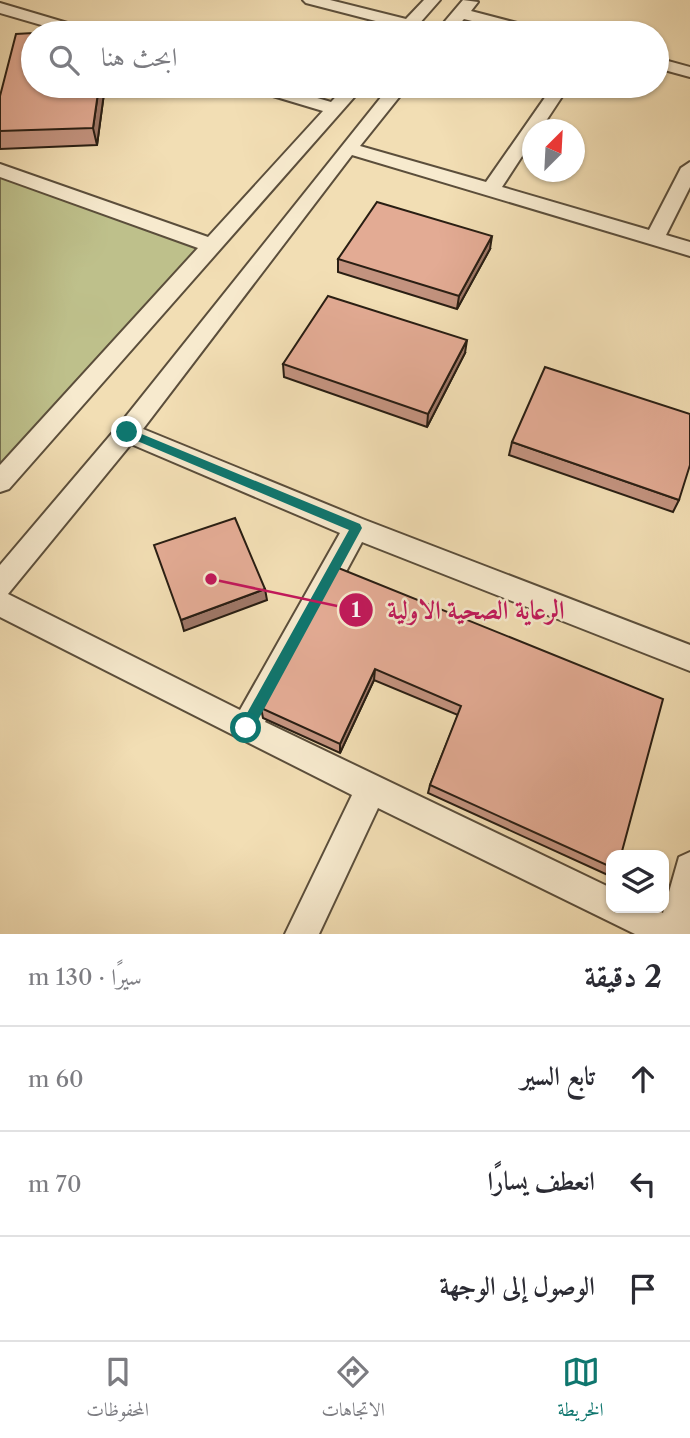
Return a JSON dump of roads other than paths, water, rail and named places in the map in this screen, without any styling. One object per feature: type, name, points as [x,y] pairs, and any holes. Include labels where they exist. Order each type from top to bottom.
[{"type":"street","points":[[311,0],[380,21]]},
{"type":"street","points":[[413,21],[432,0]]},
{"type":"street","points":[[453,21],[466,6],[506,21]]},
{"type":"street","points":[[0,8],[44,21]]},
{"type":"street","points":[[669,64],[688,66]]},
{"type":"street","points":[[299,98],[335,109]]},
{"type":"street","points":[[0,482],[345,98]]},
{"type":"street","points":[[0,585],[127,432],[390,98]]},
{"type":"street","points":[[491,190],[553,98]]},
{"type":"street","points":[[348,148],[690,249]]},
{"type":"street","points":[[654,239],[690,169]]},
{"type":"street","points":[[0,170],[212,246]]},
{"type":"street","points":[[127,432],[356,528],[690,658]]},
{"type":"street","points":[[246,728],[356,528]]},
{"type":"street","points":[[0,603],[246,728],[606,903]]},
{"type":"street","points":[[302,934],[371,789]]},
{"type":"street","points":[[628,913],[673,934],[690,868]]},
{"type":"place","name":"الرعاية الصحية الاولية","points":[[211,579]]}]
